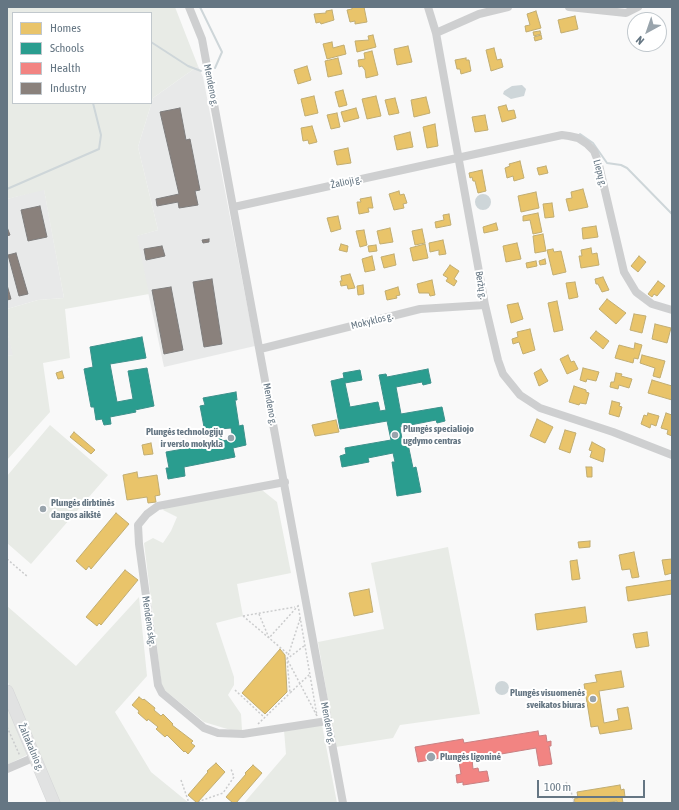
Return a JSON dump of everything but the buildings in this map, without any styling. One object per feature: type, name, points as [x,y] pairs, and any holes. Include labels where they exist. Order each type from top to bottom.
[{"type":"main road","name":"Žaltakalnio g.","points":[[7,691],[54,803]]},
{"type":"street","name":"Mendeno g.","points":[[189,7],[202,39],[285,482],[343,803]]},
{"type":"street","name":"Beržų g.","points":[[428,7],[436,33],[485,305],[498,360],[503,374],[520,395],[540,408],[613,432],[672,455]]},
{"type":"street","points":[[436,33],[478,14],[508,7]]},
{"type":"street","points":[[569,7],[626,12],[638,7]]},
{"type":"street","name":"Liepų g.","points":[[458,158],[562,135],[578,138],[587,144],[594,151],[598,161],[624,272],[636,292],[641,296],[652,304],[672,310]]},
{"type":"street","name":"Žalioji g.","points":[[234,206],[458,158]]},
{"type":"street","name":"Mokyklos g.","points":[[260,349],[420,309],[485,305]]},
{"type":"street","name":"Mendeno skg.","points":[[285,482],[158,506],[152,510],[138,525],[139,544],[158,685],[162,693],[204,728],[218,733],[249,733],[327,721]]},
{"type":"street","points":[[7,769],[35,757]]},
{"type":"path","points":[[7,559],[28,577]]},
{"type":"path","points":[[269,638],[297,606],[244,616],[269,638],[289,654]]},
{"type":"path","points":[[259,614],[269,638]]},
{"type":"path","points":[[287,659],[318,718],[300,617],[287,659],[290,693]]},
{"type":"path","points":[[287,659],[304,646]]},
{"type":"path","points":[[249,733],[310,674]]},
{"type":"path","points":[[235,690],[265,718]]},
{"type":"path","points":[[199,803],[200,801],[223,793],[234,777],[231,769]]},
{"type":"path","points":[[181,780],[189,803]]},
{"type":"path","points":[[566,782],[571,791],[574,803]]},
{"type":"shaded area","points":[[7,7],[175,7],[198,66],[153,98],[152,101],[152,12],[12,12],[12,104],[151,104],[138,147],[158,230],[137,236],[149,294],[65,309],[70,358],[43,363],[50,412],[7,460],[7,356],[13,355],[7,332],[7,309],[38,300],[64,298],[44,190],[7,199]]},
{"type":"shaded area","points":[[198,66],[203,77],[255,346],[164,367],[136,236],[158,230],[138,147],[153,98]]},
{"type":"shaded area","points":[[522,85],[526,89],[524,96],[511,99],[503,94],[504,91],[512,86]]},
{"type":"shaded area","points":[[44,189],[64,298],[38,300],[7,309],[7,199]]},
{"type":"shaded area","points":[[483,194],[490,199],[491,202],[486,209],[483,210],[476,205],[475,202],[480,195]]},
{"type":"shaded area","points":[[7,332],[14,355],[7,356]]},
{"type":"shaded area","name":"Plungės dirbtinės dangos aikštė","points":[[50,425],[108,475],[31,564],[7,543],[7,476]]},
{"type":"shaded area","points":[[262,490],[277,502],[291,573],[237,584],[243,616],[216,623],[234,677],[234,685],[228,695],[241,714],[242,730],[234,731],[204,722],[162,688],[144,543],[153,538],[163,543],[171,531],[177,517],[163,510],[165,507]]},
{"type":"shaded area","points":[[448,547],[480,714],[400,725],[393,738],[336,747],[318,642],[384,629],[371,563]]},
{"type":"shaded area","points":[[139,597],[147,676],[115,712],[151,772],[189,803],[59,803],[7,680],[7,606],[76,666]]},
{"type":"shaded area","points":[[502,681],[507,683],[509,688],[507,693],[502,695],[497,693],[495,688],[497,683]]},
{"type":"shaded area","points":[[7,706],[27,755],[7,765]]},
{"type":"shaded area","points":[[322,725],[337,803],[244,803],[286,754],[284,730]]},
{"type":"waterway","points":[[200,7],[222,52],[215,68]]},
{"type":"waterway","points":[[152,43],[188,66],[201,71]]},
{"type":"waterway","points":[[7,189],[99,149],[101,135],[93,104]]},
{"type":"waterway","points":[[580,134],[593,143],[607,163],[621,165],[627,168],[672,214]]},
{"type":"place","name":"Plungės specialiojo ugdymo centras","points":[[395,435]]},
{"type":"place","name":"Plungės technologijų ir verslo mokykla","points":[[231,438]]},
{"type":"place","name":"Plungės dirbtinės dangos aikštė","points":[[43,509]]},
{"type":"place","name":"Plungės visuomenės sveikatos biuras","points":[[593,699]]},
{"type":"place","name":"Plungės ligoninė","points":[[431,757]]}]
